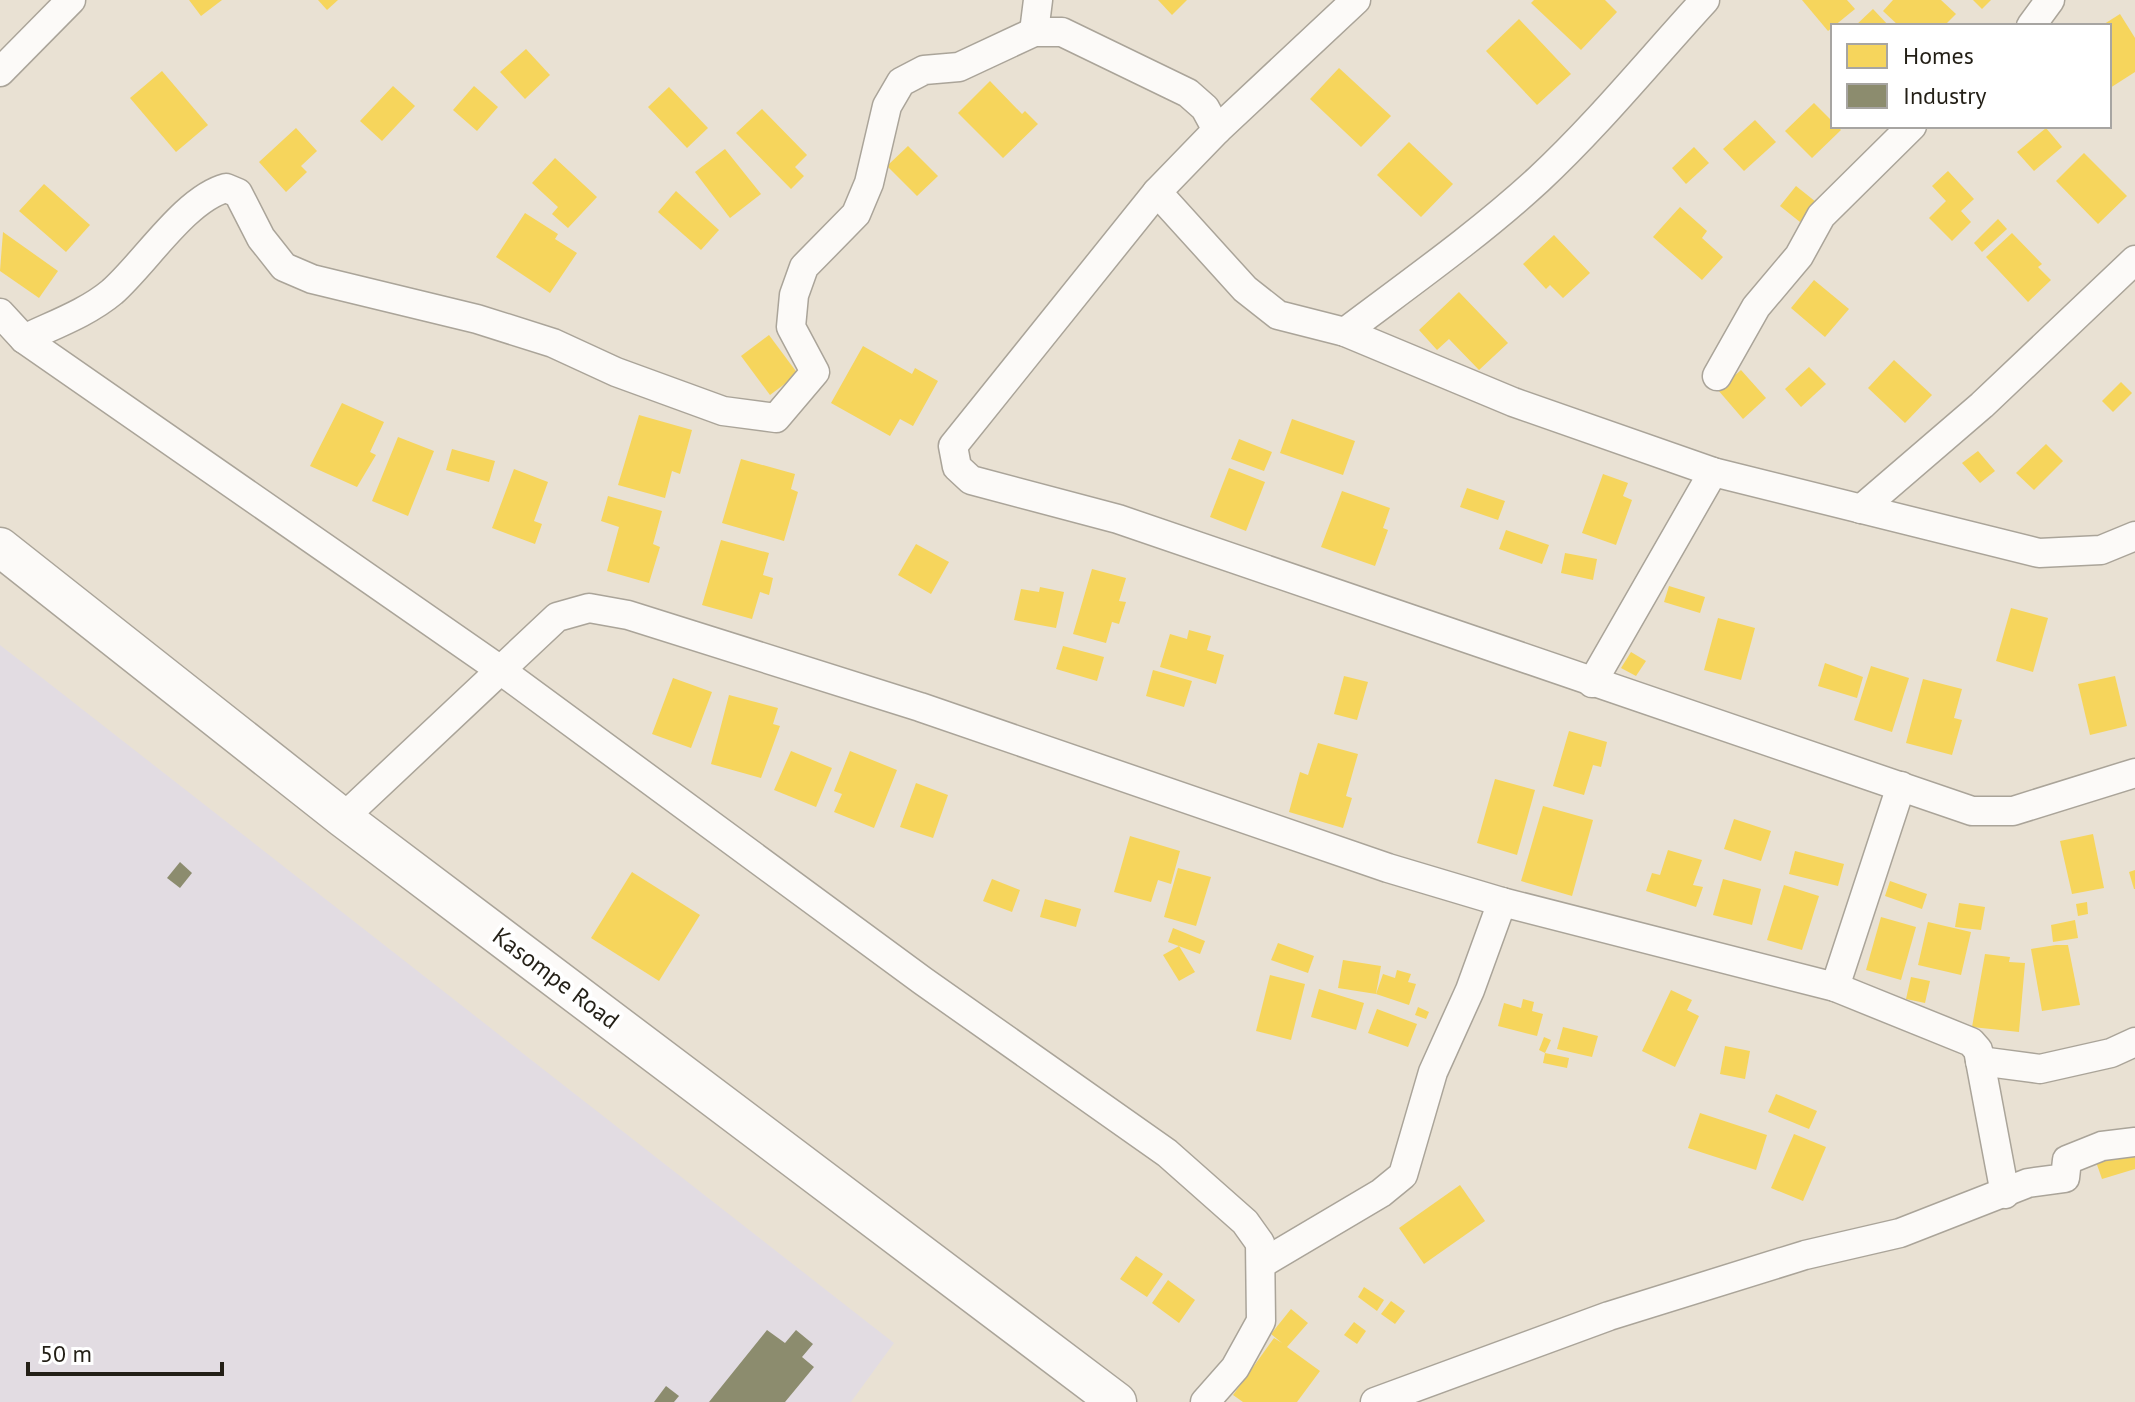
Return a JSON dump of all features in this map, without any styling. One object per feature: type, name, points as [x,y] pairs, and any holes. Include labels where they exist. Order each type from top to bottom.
[{"type":"street","points":[[0,72],[71,0]]},
{"type":"street","points":[[1034,32],[1038,0]]},
{"type":"street","points":[[1356,0],[1217,130],[1157,192],[953,446],[957,467],[971,480],[1118,519],[1972,811],[2013,811],[2135,773]]},
{"type":"street","points":[[1345,332],[1491,220],[1537,180],[1602,116],[1705,0]]},
{"type":"street","points":[[2032,24],[2050,0]]},
{"type":"street","points":[[24,339],[109,294],[191,209],[213,191],[226,188],[238,193],[261,238],[284,267],[312,279],[477,319],[553,343],[616,372],[711,407],[736,415],[776,418],[815,372],[791,327],[794,295],[804,267],[856,214],[869,183],[887,106],[901,82],[924,70],[959,67],[1034,32],[1062,32],[1087,41],[1188,93],[1205,108],[1217,130]]},
{"type":"street","points":[[1717,376],[1756,307],[1799,256],[1821,216],[1910,128]]},
{"type":"street","points":[[1157,192],[1245,289],[1278,315],[1345,332],[1513,402],[1713,472],[2039,553],[2101,550],[2135,536]]},
{"type":"street","points":[[1861,509],[1982,405],[2135,260]]},
{"type":"street","points":[[0,313],[24,339],[499,669],[923,981],[1167,1153],[1245,1222],[1260,1243],[1258,1330],[1235,1368],[1205,1402]]},
{"type":"street","points":[[1592,683],[1713,472]]},
{"type":"street","name":"Kasompe Road","points":[[0,547],[343,818],[1117,1402]]},
{"type":"street","points":[[343,818],[557,617],[589,608],[628,615],[920,707],[1388,868],[1502,902],[1835,987],[1971,1042],[1978,1050],[2005,1194]]},
{"type":"street","points":[[1835,987],[1901,786]]},
{"type":"street","points":[[1261,1264],[1381,1193],[1403,1175],[1433,1072],[1470,990],[1502,902]]},
{"type":"street","points":[[1980,1061],[2040,1069],[2111,1053],[2135,1042]]},
{"type":"street","points":[[1375,1402],[1609,1316],[1805,1255],[1900,1233],[2028,1183],[2065,1178],[2067,1160],[2102,1146],[2135,1142]]},
{"type":"shaded area","points":[[0,645],[894,1343],[851,1402],[0,1402]]},
{"type":"building: Homes","points":[[189,0],[222,0],[201,16]]},
{"type":"building: Homes","points":[[318,0],[338,0],[327,10]]},
{"type":"building: Homes","points":[[1158,0],[1187,0],[1172,15]]},
{"type":"building: Homes","points":[[1534,0],[1605,0],[1617,12],[1581,50],[1531,3]]},
{"type":"building: Homes","points":[[1802,0],[1847,0],[1855,9],[1837,24],[1831,24],[1828,31]]},
{"type":"building: Homes","points":[[1893,0],[1941,0],[1956,14],[1946,24],[1897,24],[1883,11]]},
{"type":"building: Homes","points":[[1973,0],[1991,0],[1982,9]]},
{"type":"building: Homes","points":[[1873,9],[1887,24],[1857,24]]},
{"type":"building: Homes","points":[[2120,14],[2135,38],[2135,72],[2111,87],[2111,24],[2104,24]]},
{"type":"building: Homes","points":[[1519,19],[1571,74],[1537,105],[1486,51]]},
{"type":"building: Homes","points":[[526,49],[550,75],[525,99],[500,72]]},
{"type":"building: Homes","points":[[1339,68],[1391,116],[1361,147],[1310,99]]},
{"type":"building: Homes","points":[[162,71],[208,125],[176,152],[130,98]]},
{"type":"building: Homes","points":[[990,81],[1022,114],[1025,111],[1038,124],[1003,158],[958,113]]},
{"type":"building: Homes","points":[[393,86],[415,106],[382,141],[360,121]]},
{"type":"building: Homes","points":[[474,86],[498,107],[477,131],[453,110]]},
{"type":"building: Homes","points":[[669,87],[708,128],[687,148],[648,107]]},
{"type":"building: Homes","points":[[1814,103],[1831,120],[1831,128],[1841,130],[1812,158],[1785,131]]},
{"type":"building: Homes","points":[[762,109],[807,155],[795,167],[804,176],[791,189],[736,133]]},
{"type":"building: Homes","points":[[1755,120],[1776,142],[1744,171],[1723,149]]},
{"type":"building: Homes","points":[[296,128],[317,151],[301,166],[307,172],[286,192],[259,162]]},
{"type":"building: Homes","points":[[2046,128],[2062,147],[2034,171],[2017,152]]},
{"type":"building: Homes","points":[[1409,142],[1453,184],[1421,217],[1377,175]]},
{"type":"building: Homes","points":[[908,146],[938,176],[917,196],[887,166]]},
{"type":"building: Homes","points":[[1694,147],[1709,163],[1686,184],[1672,168]]},
{"type":"building: Homes","points":[[725,149],[761,194],[730,218],[695,172]]},
{"type":"building: Homes","points":[[2084,153],[2127,196],[2098,224],[2056,181]]},
{"type":"building: Homes","points":[[555,158],[597,197],[568,228],[552,214],[558,207],[532,183]]},
{"type":"building: Homes","points":[[1948,171],[1974,199],[1961,211],[1971,222],[1952,241],[1929,218],[1946,201],[1932,186]]},
{"type":"building: Homes","points":[[44,184],[90,225],[66,252],[19,211]]},
{"type":"building: Homes","points":[[1796,186],[1816,202],[1800,222],[1780,206]]},
{"type":"building: Homes","points":[[676,191],[719,230],[701,250],[658,212]]},
{"type":"building: Homes","points":[[1680,207],[1707,231],[1702,238],[1723,257],[1702,280],[1653,237]]},
{"type":"building: Homes","points":[[525,213],[558,234],[555,239],[577,253],[550,293],[496,257]]},
{"type":"building: Homes","points":[[1998,219],[2007,229],[1982,252],[1974,243]]},
{"type":"building: Homes","points":[[3,232],[58,271],[39,298],[0,271]]},
{"type":"building: Homes","points":[[2012,233],[2042,264],[2038,267],[2051,280],[2028,302],[1986,257]]},
{"type":"building: Homes","points":[[1554,235],[1590,273],[1563,298],[1550,285],[1546,289],[1523,264]]},
{"type":"building: Homes","points":[[1814,280],[1849,309],[1825,337],[1791,308]]},
{"type":"building: Homes","points":[[1459,292],[1508,343],[1479,370],[1449,339],[1437,350],[1419,330]]},
{"type":"building: Homes","points":[[769,335],[798,374],[770,395],[741,356]]},
{"type":"building: Homes","points":[[863,346],[912,374],[915,368],[938,381],[913,426],[900,419],[890,436],[831,403]]},
{"type":"building: Homes","points":[[1894,360],[1932,395],[1905,423],[1868,388]]},
{"type":"building: Homes","points":[[1809,367],[1826,384],[1801,407],[1785,389]]},
{"type":"building: Homes","points":[[1741,370],[1766,398],[1743,419],[1718,390]]},
{"type":"building: Homes","points":[[2121,382],[2132,393],[2113,412],[2102,401]]},
{"type":"building: Homes","points":[[342,403],[384,422],[370,452],[376,455],[357,487],[310,466]]},
{"type":"building: Homes","points":[[639,415],[692,430],[680,474],[672,471],[665,498],[618,485]]},
{"type":"building: Homes","points":[[1292,419],[1355,441],[1343,475],[1280,453]]},
{"type":"building: Homes","points":[[398,437],[434,451],[408,516],[372,501]]},
{"type":"building: Homes","points":[[1239,439],[1272,452],[1264,471],[1231,459]]},
{"type":"building: Homes","points":[[2046,444],[2063,461],[2034,490],[2016,473]]},
{"type":"building: Homes","points":[[452,449],[495,461],[489,482],[446,470]]},
{"type":"building: Homes","points":[[1978,451],[1995,471],[1980,483],[1962,463]]},
{"type":"building: Homes","points":[[741,459],[795,474],[791,489],[798,492],[784,541],[722,523]]},
{"type":"building: Homes","points":[[1229,468],[1265,482],[1246,531],[1210,517]]},
{"type":"building: Homes","points":[[514,469],[548,482],[534,521],[542,524],[535,544],[492,528]]},
{"type":"building: Homes","points":[[1603,474],[1628,483],[1623,496],[1632,500],[1616,545],[1582,533]]},
{"type":"building: Homes","points":[[1467,488],[1505,501],[1498,520],[1460,507]]},
{"type":"building: Homes","points":[[1342,491],[1390,508],[1383,528],[1388,530],[1375,566],[1321,547]]},
{"type":"building: Homes","points":[[608,496],[662,511],[653,544],[660,547],[649,583],[607,571],[619,527],[601,521]]},
{"type":"building: Homes","points":[[1506,530],[1549,545],[1542,564],[1499,549]]},
{"type":"building: Homes","points":[[721,540],[769,553],[763,575],[773,578],[769,595],[760,592],[752,619],[702,605]]},
{"type":"building: Homes","points":[[916,544],[949,562],[931,594],[898,575]]},
{"type":"building: Homes","points":[[1565,553],[1597,559],[1593,580],[1561,573]]},
{"type":"building: Homes","points":[[1092,569],[1126,578],[1119,601],[1126,602],[1119,624],[1112,622],[1106,643],[1073,634]]},
{"type":"building: Homes","points":[[1669,586],[1705,597],[1700,613],[1664,602]]},
{"type":"building: Homes","points":[[1040,587],[1064,592],[1056,628],[1014,620],[1021,589],[1039,592]]},
{"type":"building: Homes","points":[[2011,608],[2048,618],[2033,672],[1996,661]]},
{"type":"building: Homes","points":[[1718,618],[1755,628],[1741,680],[1704,670]]},
{"type":"building: Homes","points":[[1189,630],[1211,636],[1207,650],[1224,655],[1216,684],[1160,667],[1170,634],[1187,639]]},
{"type":"building: Homes","points":[[1063,646],[1104,657],[1097,681],[1056,669]]},
{"type":"building: Homes","points":[[1631,652],[1646,661],[1636,676],[1621,668]]},
{"type":"building: Homes","points":[[1825,663],[1863,677],[1857,698],[1818,686]]},
{"type":"building: Homes","points":[[1871,666],[1909,678],[1892,732],[1854,720]]},
{"type":"building: Homes","points":[[1153,670],[1192,681],[1184,707],[1146,696]]},
{"type":"building: Homes","points":[[1344,676],[1368,682],[1357,720],[1334,714]]},
{"type":"building: Homes","points":[[2115,676],[2127,726],[2090,735],[2078,684]]},
{"type":"building: Homes","points":[[673,678],[712,692],[691,748],[652,734]]},
{"type":"building: Homes","points":[[1923,679],[1962,689],[1954,718],[1962,720],[1952,755],[1906,743]]},
{"type":"building: Homes","points":[[729,695],[778,708],[773,724],[780,726],[761,778],[711,764]]},
{"type":"building: Homes","points":[[1569,731],[1607,742],[1601,767],[1593,765],[1584,795],[1553,786]]},
{"type":"building: Homes","points":[[1318,743],[1358,754],[1346,796],[1352,798],[1343,828],[1289,812],[1300,772],[1308,775]]},
{"type":"building: Homes","points":[[791,751],[832,768],[816,807],[774,790]]},
{"type":"building: Homes","points":[[850,751],[897,770],[874,828],[834,812],[842,794],[834,791]]},
{"type":"building: Homes","points":[[1495,779],[1535,790],[1517,855],[1477,843]]},
{"type":"building: Homes","points":[[916,783],[948,795],[933,838],[900,827]]},
{"type":"building: Homes","points":[[1543,806],[1593,820],[1572,896],[1521,881]]},
{"type":"building: Homes","points":[[1734,819],[1771,831],[1761,861],[1724,849]]},
{"type":"building: Homes","points":[[2093,834],[2104,888],[2072,894],[2060,841]]},
{"type":"building: Homes","points":[[1130,836],[1180,851],[1171,884],[1158,880],[1151,902],[1114,892]]},
{"type":"building: Homes","points":[[1668,850],[1702,860],[1693,885],[1703,887],[1696,907],[1646,891],[1652,873],[1660,875]]},
{"type":"building: Homes","points":[[1795,851],[1844,864],[1838,886],[1789,874]]},
{"type":"building: Homes","points":[[1178,868],[1211,877],[1196,926],[1164,917]]},
{"type":"building: Homes","points":[[2135,870],[2135,889],[2134,889],[2129,872]]},
{"type":"building: Homes","points":[[632,872],[700,915],[659,981],[591,938]]},
{"type":"building: Homes","points":[[992,879],[1020,890],[1012,912],[983,901]]},
{"type":"building: Homes","points":[[1723,879],[1761,889],[1752,925],[1713,915]]},
{"type":"building: Homes","points":[[1890,881],[1927,894],[1922,909],[1885,896]]},
{"type":"building: Homes","points":[[1784,885],[1819,896],[1802,950],[1767,940]]},
{"type":"building: Homes","points":[[1045,899],[1081,909],[1076,927],[1040,917]]},
{"type":"building: Homes","points":[[2087,902],[2088,914],[2078,916],[2076,904]]},
{"type":"building: Homes","points":[[1959,903],[1985,907],[1981,930],[1955,927]]},
{"type":"building: Homes","points":[[1881,917],[1916,927],[1901,980],[1866,970]]},
{"type":"building: Homes","points":[[2075,920],[2078,938],[2053,942],[2051,925]]},
{"type":"building: Homes","points":[[1928,922],[1971,932],[1961,975],[1918,965]]},
{"type":"building: Homes","points":[[1173,928],[1205,941],[1200,954],[1168,942]]},
{"type":"building: Homes","points":[[1278,943],[1314,956],[1308,973],[1271,960]]},
{"type":"building: Homes","points":[[2068,945],[2080,1005],[2042,1011],[2031,949]]},
{"type":"building: Homes","points":[[1179,946],[1195,972],[1179,981],[1163,955]]},
{"type":"building: Homes","points":[[1985,954],[2010,957],[2009,962],[2025,963],[2019,1032],[1972,1027]]},
{"type":"building: Homes","points":[[1343,960],[1381,966],[1376,994],[1338,988]]},
{"type":"building: Homes","points":[[1397,970],[1411,974],[1408,982],[1416,984],[1409,1005],[1376,994],[1383,974],[1395,978]]},
{"type":"building: Homes","points":[[1270,975],[1305,984],[1291,1040],[1256,1031]]},
{"type":"building: Homes","points":[[1911,977],[1930,981],[1925,1003],[1906,999]]},
{"type":"building: Homes","points":[[1319,989],[1364,1003],[1356,1030],[1311,1017]]},
{"type":"building: Homes","points":[[1671,990],[1692,1000],[1687,1010],[1699,1016],[1675,1067],[1642,1051]]},
{"type":"building: Homes","points":[[1523,999],[1534,1002],[1532,1011],[1543,1014],[1537,1036],[1498,1026],[1504,1003],[1521,1008]]},
{"type":"building: Homes","points":[[1418,1007],[1429,1012],[1426,1019],[1415,1015]]},
{"type":"building: Homes","points":[[1377,1009],[1417,1024],[1408,1047],[1368,1033]]},
{"type":"building: Homes","points":[[1563,1027],[1598,1036],[1592,1057],[1557,1049]]},
{"type":"building: Homes","points":[[1544,1037],[1551,1040],[1545,1053],[1539,1050]]},
{"type":"building: Homes","points":[[1725,1046],[1750,1051],[1745,1079],[1720,1074]]},
{"type":"building: Homes","points":[[1545,1053],[1569,1058],[1567,1068],[1543,1063]]},
{"type":"building: Homes","points":[[1776,1094],[1817,1111],[1809,1129],[1768,1112]]},
{"type":"building: Homes","points":[[1700,1113],[1767,1135],[1756,1170],[1688,1148]]},
{"type":"building: Homes","points":[[1794,1134],[1826,1147],[1803,1201],[1771,1188]]},
{"type":"building: Homes","points":[[2135,1147],[2135,1169],[2102,1179],[2095,1159]]},
{"type":"building: Homes","points":[[1460,1185],[1485,1221],[1424,1264],[1399,1228]]},
{"type":"building: Homes","points":[[1136,1256],[1163,1274],[1147,1297],[1120,1279]]},
{"type":"building: Homes","points":[[1168,1280],[1195,1300],[1179,1323],[1152,1303]]},
{"type":"building: Homes","points":[[1364,1287],[1384,1300],[1377,1311],[1358,1297]]},
{"type":"building: Homes","points":[[1391,1301],[1405,1311],[1395,1324],[1381,1314]]},
{"type":"building: Homes","points":[[1291,1309],[1308,1323],[1287,1347],[1320,1371],[1297,1402],[1243,1402],[1233,1395],[1274,1338],[1282,1343],[1271,1334]]},
{"type":"building: Homes","points":[[1354,1322],[1366,1331],[1357,1344],[1344,1335]]},
{"type":"building: Industry","points":[[180,862],[192,873],[180,888],[167,878]]},
{"type":"building: Industry","points":[[767,1330],[785,1343],[796,1330],[813,1344],[802,1357],[814,1367],[785,1402],[709,1402]]},
{"type":"building: Industry","points":[[666,1386],[679,1396],[674,1402],[654,1402]]}]
